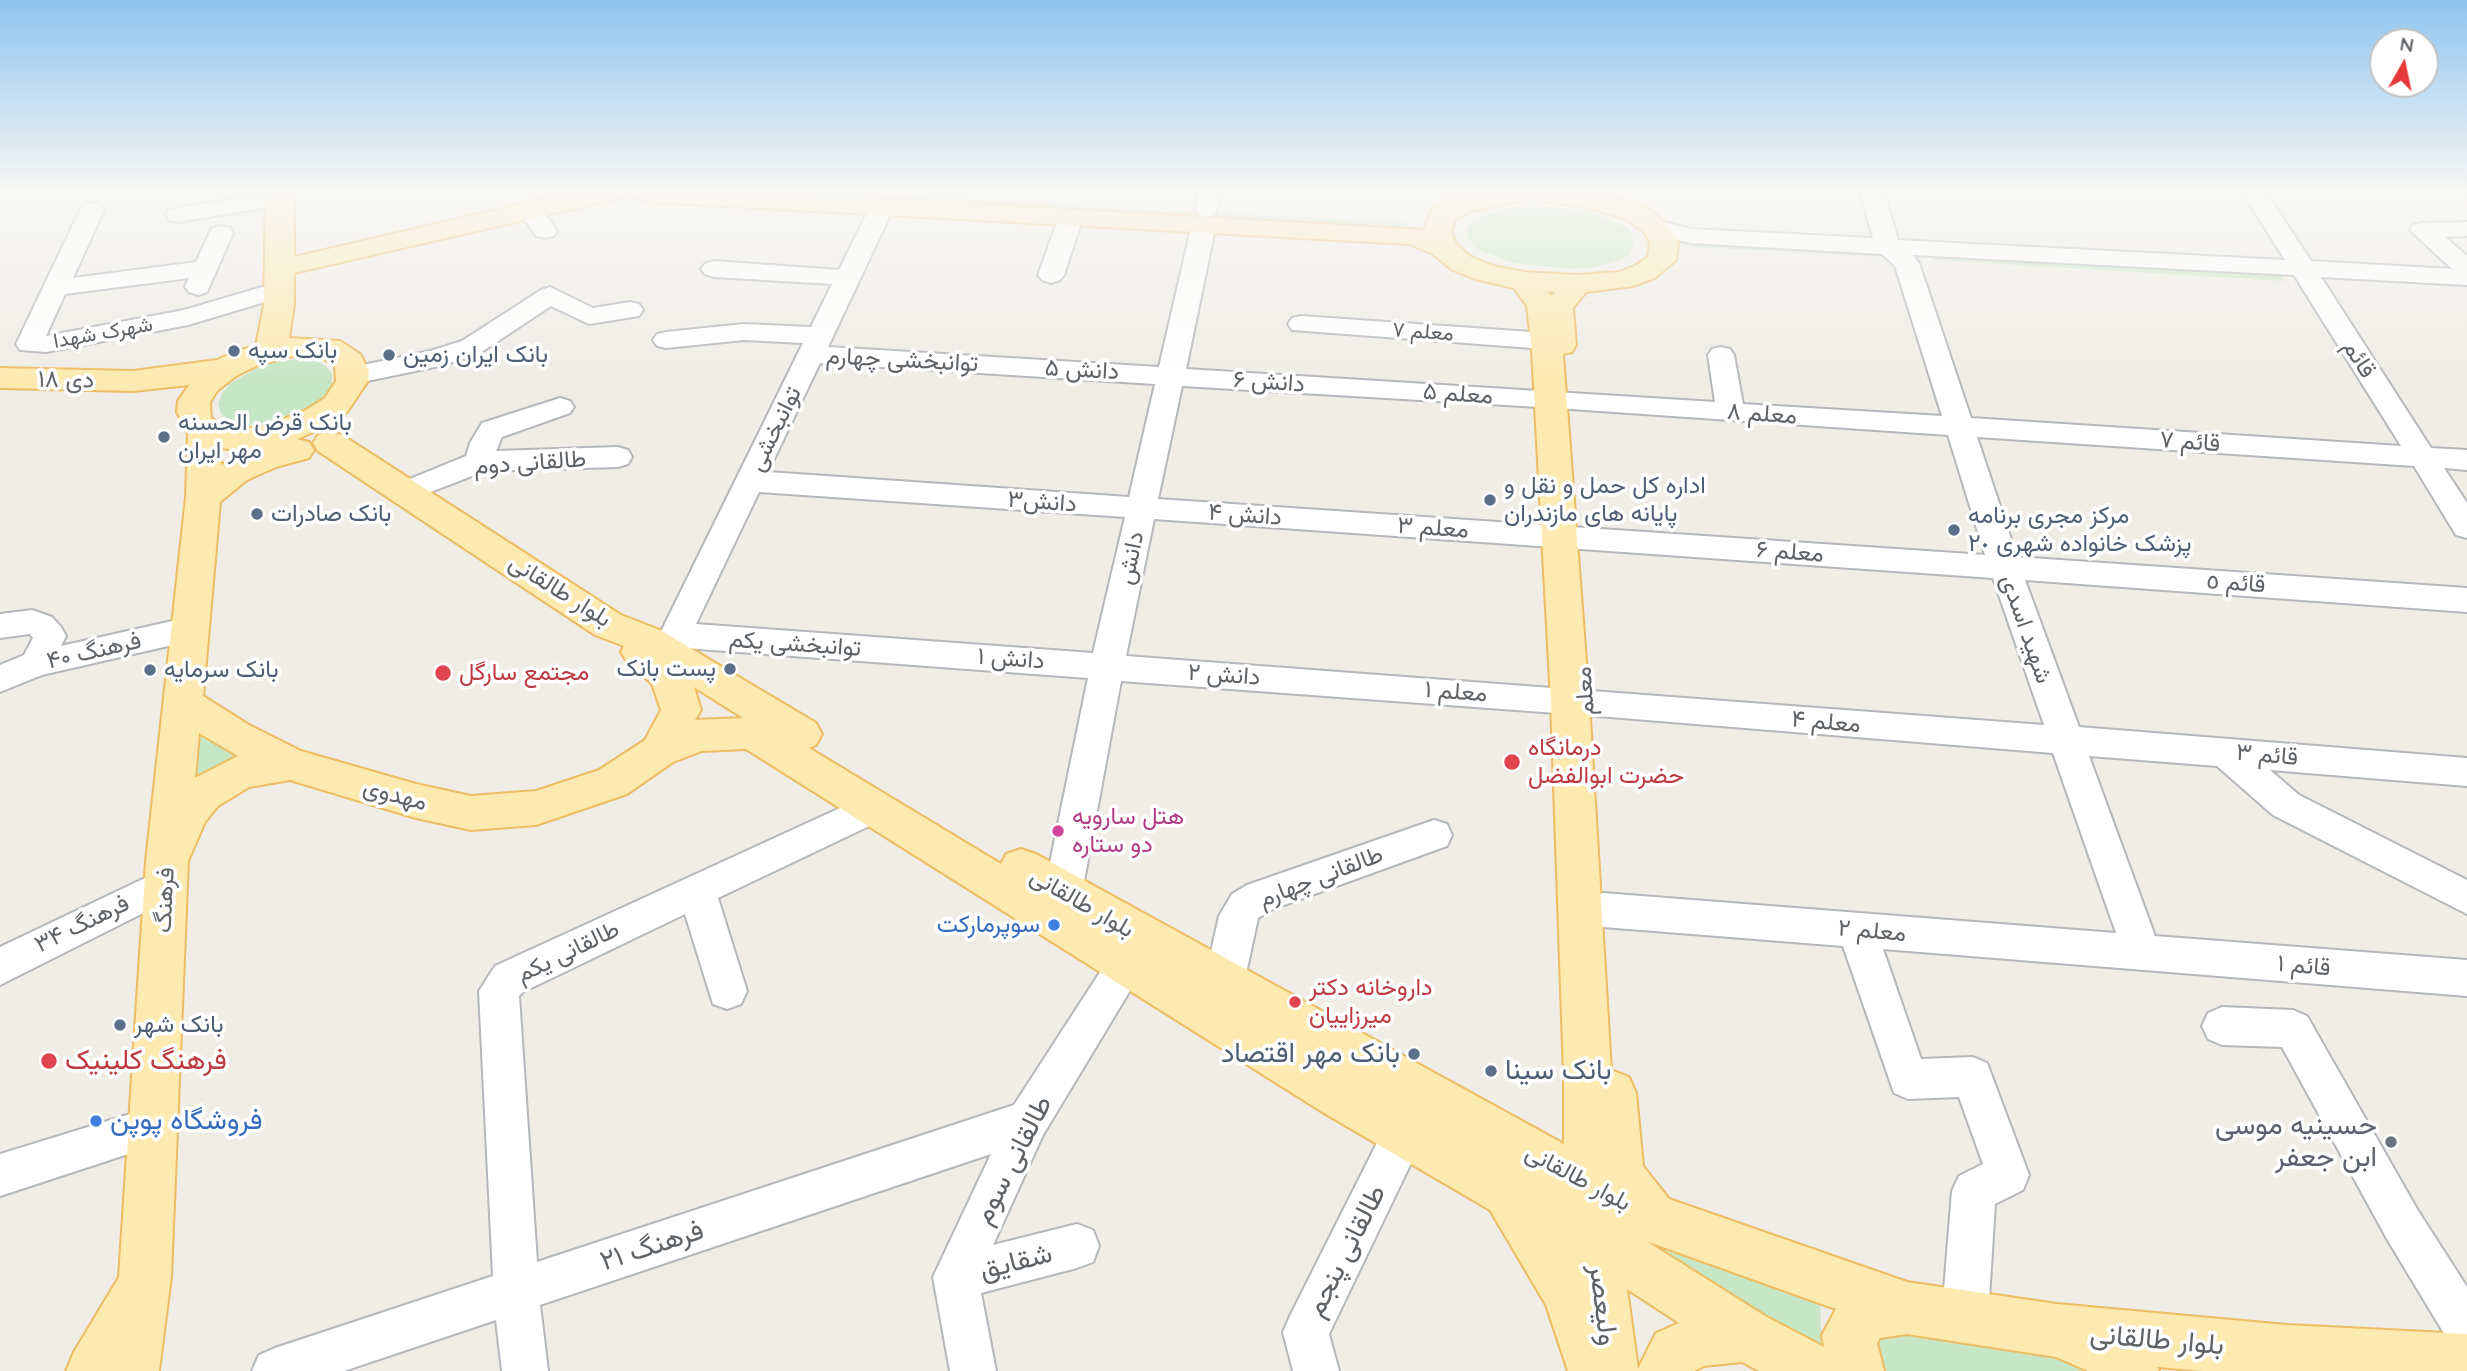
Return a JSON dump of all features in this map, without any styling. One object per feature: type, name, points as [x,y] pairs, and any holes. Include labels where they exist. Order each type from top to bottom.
[{"type":"main road","points":[[271,350],[279,306],[281,253]]},
{"type":"main road","points":[[203,497],[234,472],[264,459],[330,443],[336,405],[346,393],[353,375],[349,361],[309,327],[294,253]]},
{"type":"main road","points":[[296,265],[362,253]]},
{"type":"main road","points":[[1449,253],[1461,262],[1485,273],[1524,281],[1577,285],[1623,280],[1645,272],[1662,260],[1663,253]]},
{"type":"main road","name":"معلم","points":[[1524,281],[1542,305],[1558,401]]},
{"type":"main road","name":"معلم","points":[[1577,285],[1558,307],[1558,401],[1578,701],[1588,1076],[1588,1182]]},
{"type":"main road","points":[[199,416],[206,384],[225,369],[271,350],[309,327]]},
{"type":"main road","name":"۱۸ دی","points":[[2,379],[132,381],[225,369]]},
{"type":"main road","name":"۱۸ دی","points":[[132,381],[173,390],[199,416],[231,439],[268,437],[317,418],[336,405]]},
{"type":"main road","name":"فرهنگ","points":[[132,1371],[145,1277],[167,872],[203,497],[205,460],[199,416]]},
{"type":"main road","name":"بلوار طالقانی","points":[[330,443],[608,625],[671,644],[1063,892],[1224,983],[1511,1169],[1595,1238],[1746,1335],[1813,1371]]},
{"type":"main road","points":[[608,625],[666,674],[676,687],[681,710],[659,751]]},
{"type":"main road","name":"معلم","points":[[1578,701],[1603,910],[1618,1163],[1625,1183],[1654,1219]]},
{"type":"main road","points":[[183,703],[235,736],[290,764]]},
{"type":"main road","name":"بلوار طالقانی","points":[[752,733],[1404,1133],[1511,1169],[1588,1182],[1654,1219],[1907,1308]]},
{"type":"main road","name":"مهدوی","points":[[167,872],[189,812],[204,794],[240,772],[290,764],[383,792],[471,813],[536,808],[613,782],[659,751],[699,735],[752,733]]},
{"type":"main road","points":[[1588,1076],[1571,1122],[1553,1139],[1511,1169],[1567,1292],[1595,1371]]},
{"type":"main road","name":"ولیعصر","points":[[1588,1182],[1611,1371]]},
{"type":"main road","points":[[93,1371],[145,1277]]},
{"type":"main road","points":[[1857,1371],[1852,1360],[1849,1335],[1866,1314],[1907,1308],[2057,1331],[2107,1352],[2132,1371]]},
{"type":"main road","name":"بلوار طالقانی","points":[[2057,1331],[2206,1358],[2287,1352],[2467,1361]]},
{"type":"main road","points":[[1664,1371],[1675,1352],[1700,1340],[1746,1335]]},
{"type":"street","name":"شهرک شهدا","points":[[72,253],[29,344],[46,344],[188,317],[279,290]]},
{"type":"street","points":[[194,299],[212,253]]},
{"type":"street","name":"توانبخشی","points":[[671,644],[860,253]]},
{"type":"street","points":[[1051,275],[1059,253]]},
{"type":"street","name":"دانش","points":[[1063,892],[1107,666],[1198,253]]},
{"type":"street","points":[[1662,260],[1690,253]]},
{"type":"street","points":[[1793,253],[1897,254]]},
{"type":"street","points":[[1885,253],[2306,276],[2467,277]]},
{"type":"street","name":"قائم","points":[[2292,253],[2467,527]]},
{"type":"street","points":[[2449,253],[2467,269]]},
{"type":"street","name":"شهید اسدی","points":[[1897,254],[2004,566],[2142,953]]},
{"type":"street","points":[[56,288],[206,268]]},
{"type":"street","points":[[714,270],[848,278]]},
{"type":"street","points":[[2306,276],[2467,293]]},
{"type":"street","points":[[353,375],[435,359],[471,347],[550,295],[589,316],[630,310]]},
{"type":"street","name":"معلم ٧","points":[[1301,324],[1546,341]]},
{"type":"street","points":[[666,340],[744,332],[816,345]]},
{"type":"street","name":"توانبخشی چهارم","points":[[816,345],[992,365]]},
{"type":"street","points":[[1721,355],[1730,412]]},
{"type":"street","name":"دانش ۵","points":[[992,365],[1172,376]]},
{"type":"street","name":"دانش ۶","points":[[1172,376],[1366,388]]},
{"type":"street","name":"معلم ۵","points":[[1366,388],[1558,401]]},
{"type":"street","name":"معلم ۸","points":[[1558,401],[1958,428]]},
{"type":"street","points":[[478,463],[484,443],[492,430],[560,407]]},
{"type":"street","name":"قائم ٧","points":[[1958,428],[2467,460]]},
{"type":"street","name":"طالقانی دوم","points":[[405,492],[461,467],[478,463],[618,457]]},
{"type":"street","name":"دانش٣","points":[[750,481],[1142,508]]},
{"type":"street","name":"دانش ۴","points":[[1142,508],[1348,523]]},
{"type":"street","name":"معلم ۳","points":[[1348,523],[1568,537]]},
{"type":"street","name":"معلم ۶","points":[[1568,537],[2004,566]]},
{"type":"street","name":"قائم ٥","points":[[2004,566],[2467,600]]},
{"type":"street","points":[[0,626],[32,622],[41,625],[50,636],[36,664]]},
{"type":"street","name":"فرهنگ ۴۰","points":[[0,679],[36,664],[190,629]]},
{"type":"street","name":"توانبخشی یکم","points":[[671,644],[914,652]]},
{"type":"street","name":"دانش ١","points":[[914,652],[1107,666]]},
{"type":"street","name":"دانش ٢","points":[[1107,666],[1341,683]]},
{"type":"street","name":"معلم ١","points":[[1341,683],[1578,701]]},
{"type":"street","name":"معلم ۴","points":[[1578,701],[2066,742]]},
{"type":"street","name":"قائم ٣","points":[[2066,742],[2224,751],[2467,772]]},
{"type":"street","points":[[2224,751],[2286,805],[2467,898]]},
{"type":"street","name":"طالقانی یکم","points":[[525,1371],[516,1291],[499,991],[509,979],[875,807]]},
{"type":"street","name":"طالقانی چهارم","points":[[1224,983],[1238,916],[1245,906],[1260,897],[1434,835]]},
{"type":"street","name":"فرهنگ ۳۴","points":[[0,967],[167,872]]},
{"type":"street","points":[[697,890],[727,991]]},
{"type":"street","name":"معلم ٢","points":[[1603,910],[2142,953]]},
{"type":"street","points":[[1857,930],[1908,1079],[1973,1077],[2008,1175],[1974,1191],[1965,1315]]},
{"type":"street","name":"قائم ١","points":[[2142,953],[2467,978]]},
{"type":"street","name":"طالقانی سوم","points":[[955,1277],[1028,1121],[1127,964]]},
{"type":"street","points":[[2222,1026],[2293,1029],[2402,1224],[2467,1329]]},
{"type":"street","name":"فرهنگ ۲۱","points":[[275,1371],[1028,1121]]},
{"type":"street","points":[[0,1175],[153,1128]]},
{"type":"street","name":"طالقانی پنجم","points":[[1316,1371],[1306,1332],[1404,1133]]},
{"type":"street","name":"شقایق","points":[[955,1277],[1077,1246]]},
{"type":"street","points":[[955,1277],[973,1371]]},
{"type":"green space","points":[[1487,253],[1630,253],[1616,261],[1596,267],[1569,269],[1513,263]]},
{"type":"green space","points":[[1806,253],[1882,253],[1883,257]]},
{"type":"green space","points":[[1930,253],[2279,272],[2284,281],[1934,260]]},
{"type":"green space","points":[[299,358],[314,360],[326,366],[332,374],[332,384],[313,406],[279,422],[260,425],[243,425],[229,421],[221,414],[218,404],[231,383],[262,365]]},
{"type":"green space","points":[[189,716],[267,761],[181,809]]},
{"type":"green space","points":[[1639,1226],[1820,1296],[1821,1331],[1830,1365],[1639,1258]]},
{"type":"green space","points":[[1880,1324],[1989,1331],[2109,1371],[1871,1371]]},
{"type":"place","name":"بانک سپه","points":[[234,351]]},
{"type":"place","name":"بانک ایران زمین","points":[[389,355]]},
{"type":"place","name":"بانک قرض الحسنه مهر ایران","points":[[164,437]]},
{"type":"place","name":"اداره کل حمل و نقل و پایانه های مازندران","points":[[1490,500]]},
{"type":"place","name":"بانک صادرات","points":[[257,514]]},
{"type":"place","name":"مرکز مجری برنامه پزشک خانواده شهری ٢٠","points":[[1954,530]]},
{"type":"place","name":"پست بانک","points":[[730,669]]},
{"type":"place","name":"بانک سرمایه","points":[[150,670]]},
{"type":"place","name":"مجتمع سارگل","points":[[443,673]]},
{"type":"place","name":"درمانگاه حضرت ابوالفضل","points":[[1512,762]]},
{"type":"place","name":"هتل سارویه دو ستاره","points":[[1058,831]]},
{"type":"place","name":"سوپرمارکت","points":[[1054,925]]},
{"type":"place","name":"داروخانه دکتر میرزاییان","points":[[1295,1002]]},
{"type":"place","name":"بانک شهر","points":[[120,1025]]},
{"type":"place","name":"بانک مهر اقتصاد","points":[[1414,1054]]},
{"type":"place","name":"فرهنگ کلینیک","points":[[49,1061]]},
{"type":"place","name":"بانک سینا","points":[[1491,1071]]},
{"type":"place","name":"فروشگاه پوپن","points":[[96,1121]]},
{"type":"place","name":"حسینیه موسی ابن جعفر","points":[[2391,1142]]}]
